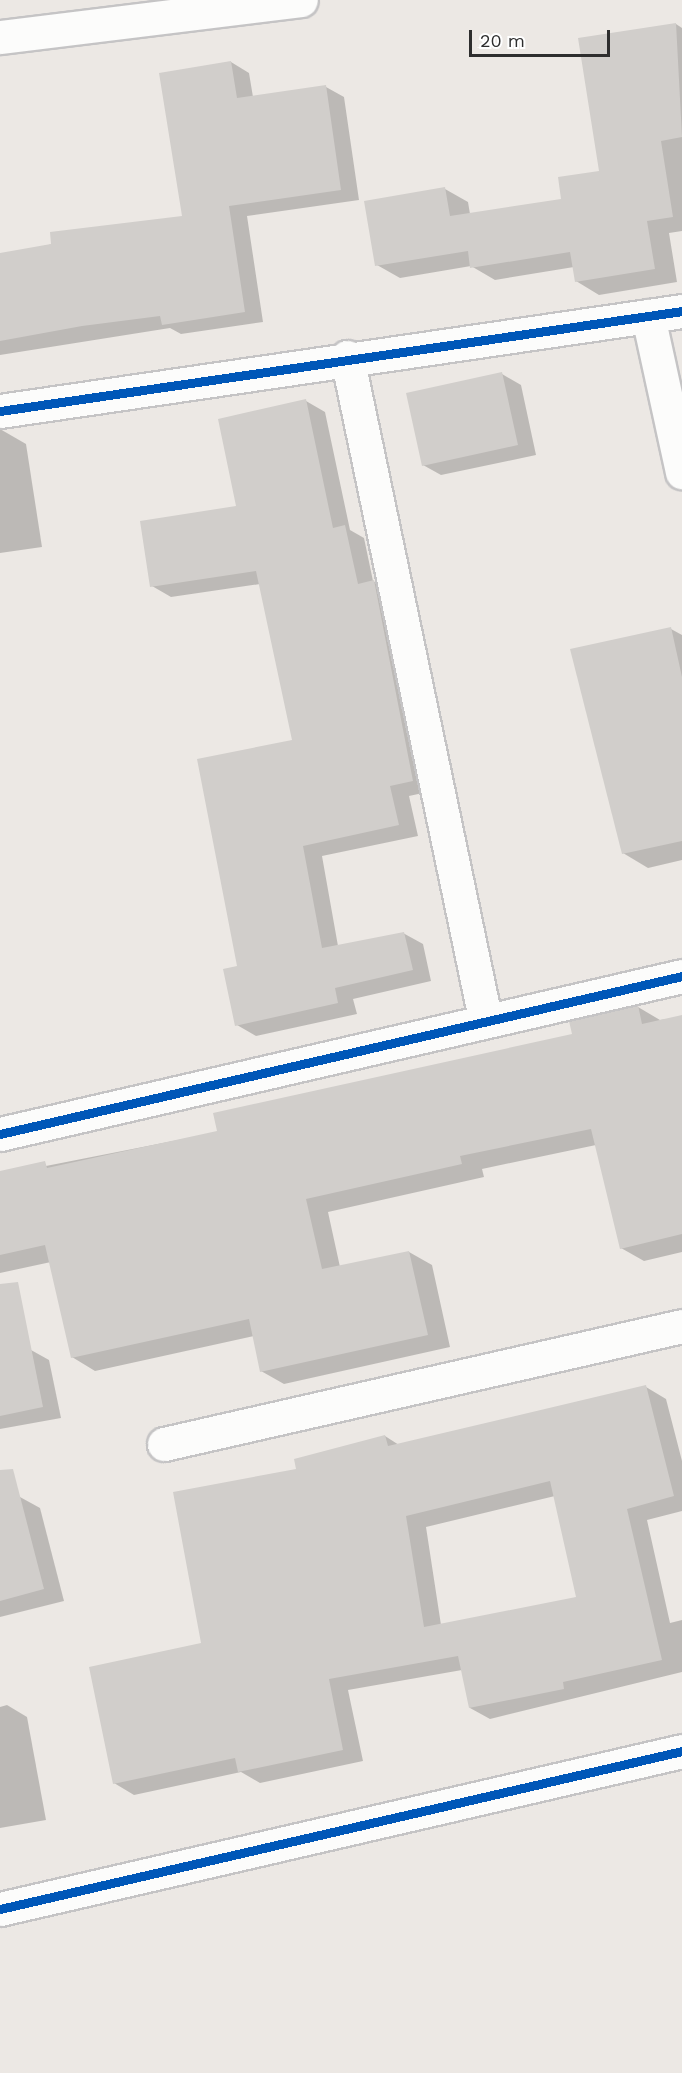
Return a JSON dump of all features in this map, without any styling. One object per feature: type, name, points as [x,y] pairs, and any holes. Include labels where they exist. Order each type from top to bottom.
[{"type":"street","points":[[0,37],[301,0]]},
{"type":"street","points":[[0,411],[347,357],[682,311]]},
{"type":"street","points":[[648,316],[682,472]]},
{"type":"street","points":[[347,357],[485,1018]]},
{"type":"street","points":[[0,1134],[485,1018],[682,976]]},
{"type":"street","points":[[164,1444],[682,1326]]},
{"type":"street","points":[[0,1909],[682,1751]]},
{"type":"building","points":[[676,23],[682,137],[661,141],[673,217],[647,221],[655,269],[575,282],[570,252],[470,268],[468,251],[375,266],[364,201],[445,187],[450,216],[561,199],[558,177],[599,171],[578,38]]},
{"type":"building","points":[[231,61],[237,98],[326,85],[341,190],[229,206],[245,312],[162,325],[160,316],[82,326],[0,341],[0,253],[51,244],[50,232],[182,216],[159,73]]},
{"type":"building","points":[[502,372],[518,445],[422,466],[406,393]]},
{"type":"building","points":[[306,399],[333,528],[345,525],[358,584],[374,580],[413,781],[390,786],[399,825],[303,846],[322,948],[404,932],[413,970],[335,988],[338,1003],[235,1026],[223,969],[237,966],[197,759],[292,740],[256,571],[150,587],[140,521],[236,506],[218,419]]},
{"type":"building","points":[[671,627],[682,677],[682,841],[622,854],[570,649]]},
{"type":"building","points":[[638,1005],[642,1024],[682,1015],[682,1234],[620,1249],[591,1129],[460,1156],[462,1164],[306,1199],[322,1269],[409,1251],[428,1335],[260,1372],[249,1319],[71,1358],[45,1245],[0,1255],[0,1171],[45,1161],[47,1168],[217,1131],[213,1113],[572,1034],[569,1021]]},
{"type":"building","points":[[18,1282],[43,1407],[0,1416],[0,1284]]},
{"type":"building","points":[[646,1385],[674,1496],[627,1509],[662,1660],[563,1682],[564,1689],[469,1708],[458,1656],[329,1679],[343,1750],[238,1772],[235,1758],[113,1784],[89,1667],[201,1643],[173,1492],[296,1469],[294,1459],[385,1435],[388,1446]],"holes":[[[550,1481],[576,1597],[424,1627],[406,1516]]]},
{"type":"building","points":[[13,1469],[44,1589],[0,1601],[0,1470]]},
{"type":"cycle path","points":[[0,411],[682,311]]},
{"type":"cycle path","points":[[0,1134],[682,976]]},
{"type":"cycle path","points":[[0,1909],[682,1751]]}]
